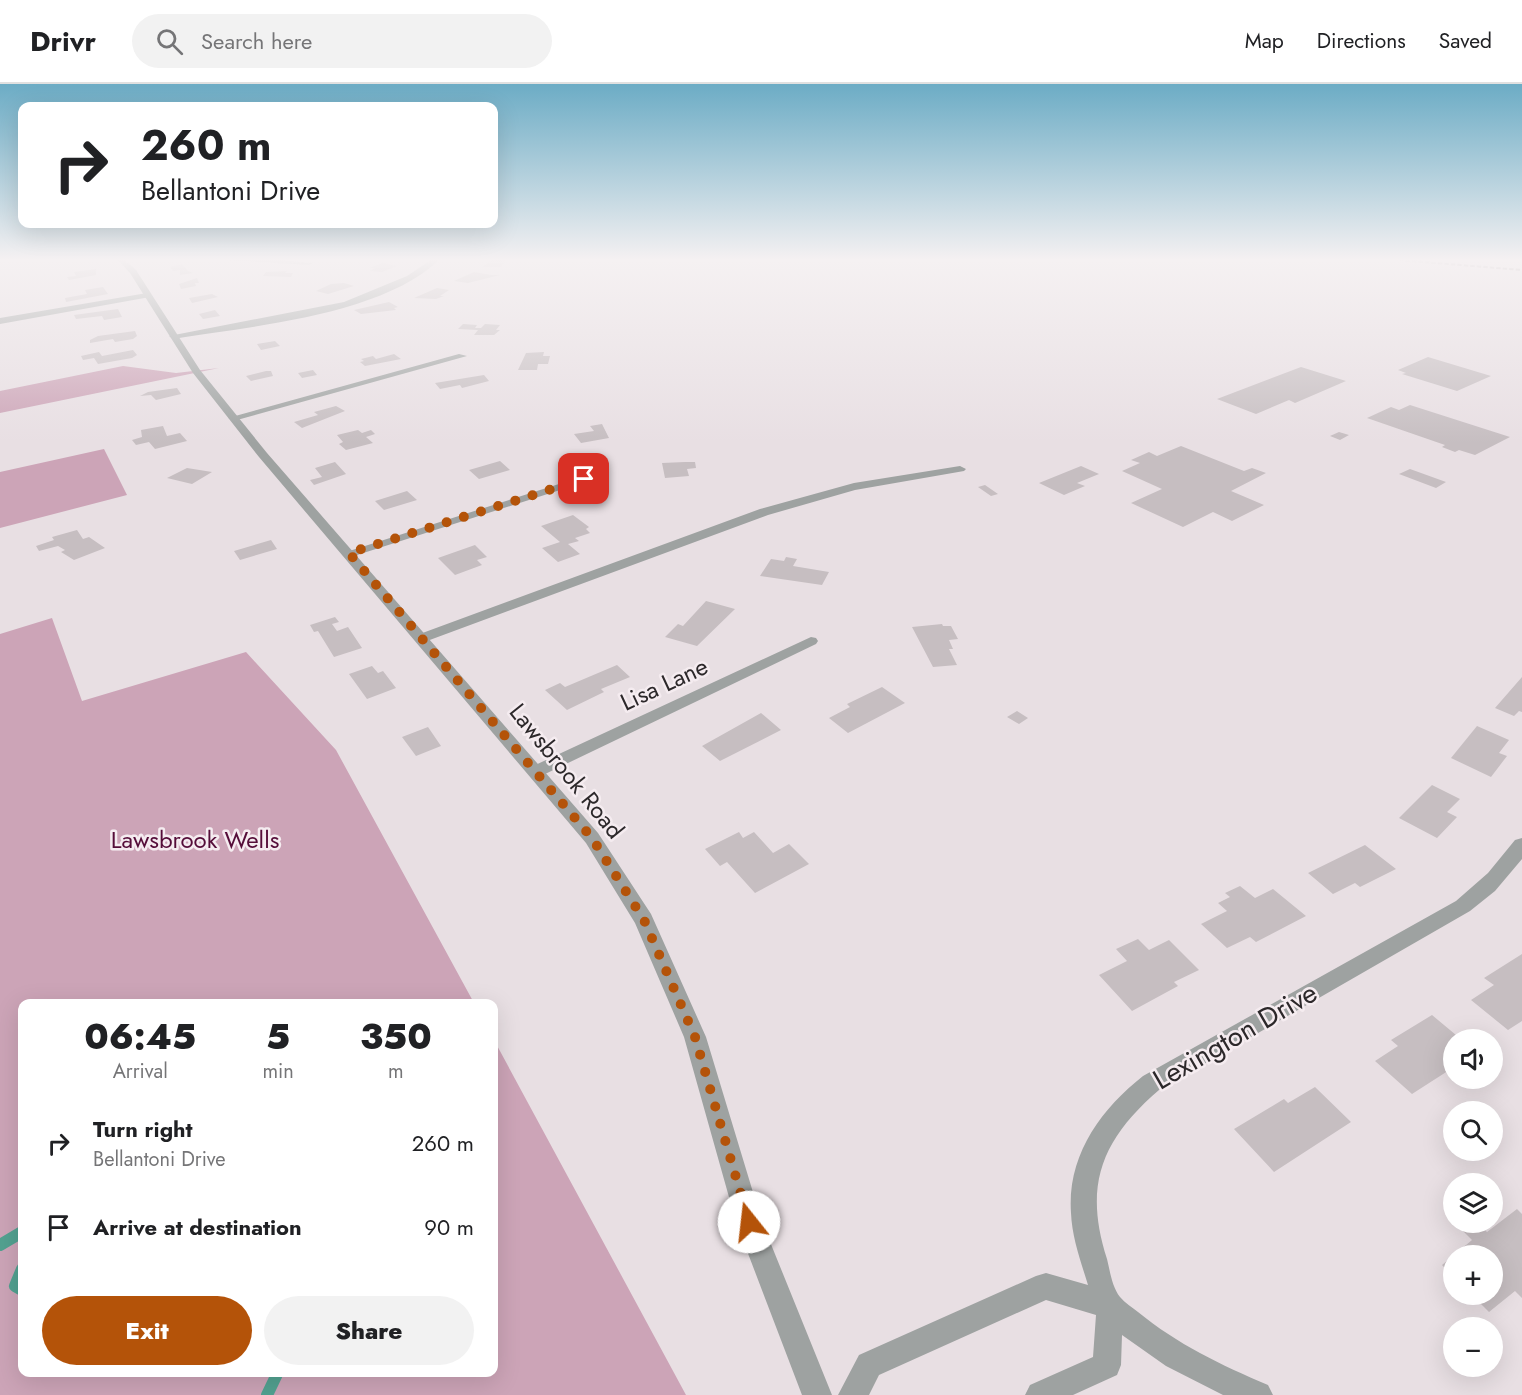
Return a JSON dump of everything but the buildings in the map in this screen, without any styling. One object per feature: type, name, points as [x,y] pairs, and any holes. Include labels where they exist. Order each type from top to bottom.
[{"type":"street","name":"Lawsbrook Road","points":[[164,321],[186,356],[233,418],[592,838],[644,920],[695,1037],[749,1222],[817,1395]]},
{"type":"street","points":[[173,336],[256,321]]},
{"type":"street","points":[[233,418],[462,356]]},
{"type":"street","points":[[422,638],[764,512],[854,487],[960,469]]},
{"type":"street","points":[[349,553],[584,479]]},
{"type":"street","name":"Lisa Lane","points":[[537,771],[811,641]]},
{"type":"street","name":"Lexington Drive","points":[[1040,1395],[1107,1365],[1110,1306],[1084,1233],[1082,1189],[1086,1170],[1104,1131],[1132,1096],[1151,1083],[1463,906],[1484,891],[1522,845]]},
{"type":"street","points":[[853,1395],[869,1365],[1046,1286],[1110,1306],[1156,1344],[1182,1360],[1206,1374],[1258,1395]]},
{"type":"green space","points":[[123,366],[176,373],[219,368],[0,413],[0,391]]},
{"type":"green space","points":[[104,449],[127,495],[0,528],[0,472]]},
{"type":"green space","name":"Lawsbrook Wells","points":[[52,618],[82,701],[246,652],[336,750],[472,999],[18,999],[18,1377],[498,1377],[498,1047],[686,1395],[0,1395],[0,634]]},
{"type":"waterway","points":[[0,1245],[18,1234]]},
{"type":"waterway","points":[[18,1279],[15,1286],[18,1288]]},
{"type":"waterway","points":[[267,1395],[276,1377]]},
{"type":"route","points":[[584,479],[349,553],[592,838],[644,920],[695,1037],[749,1222]]}]
